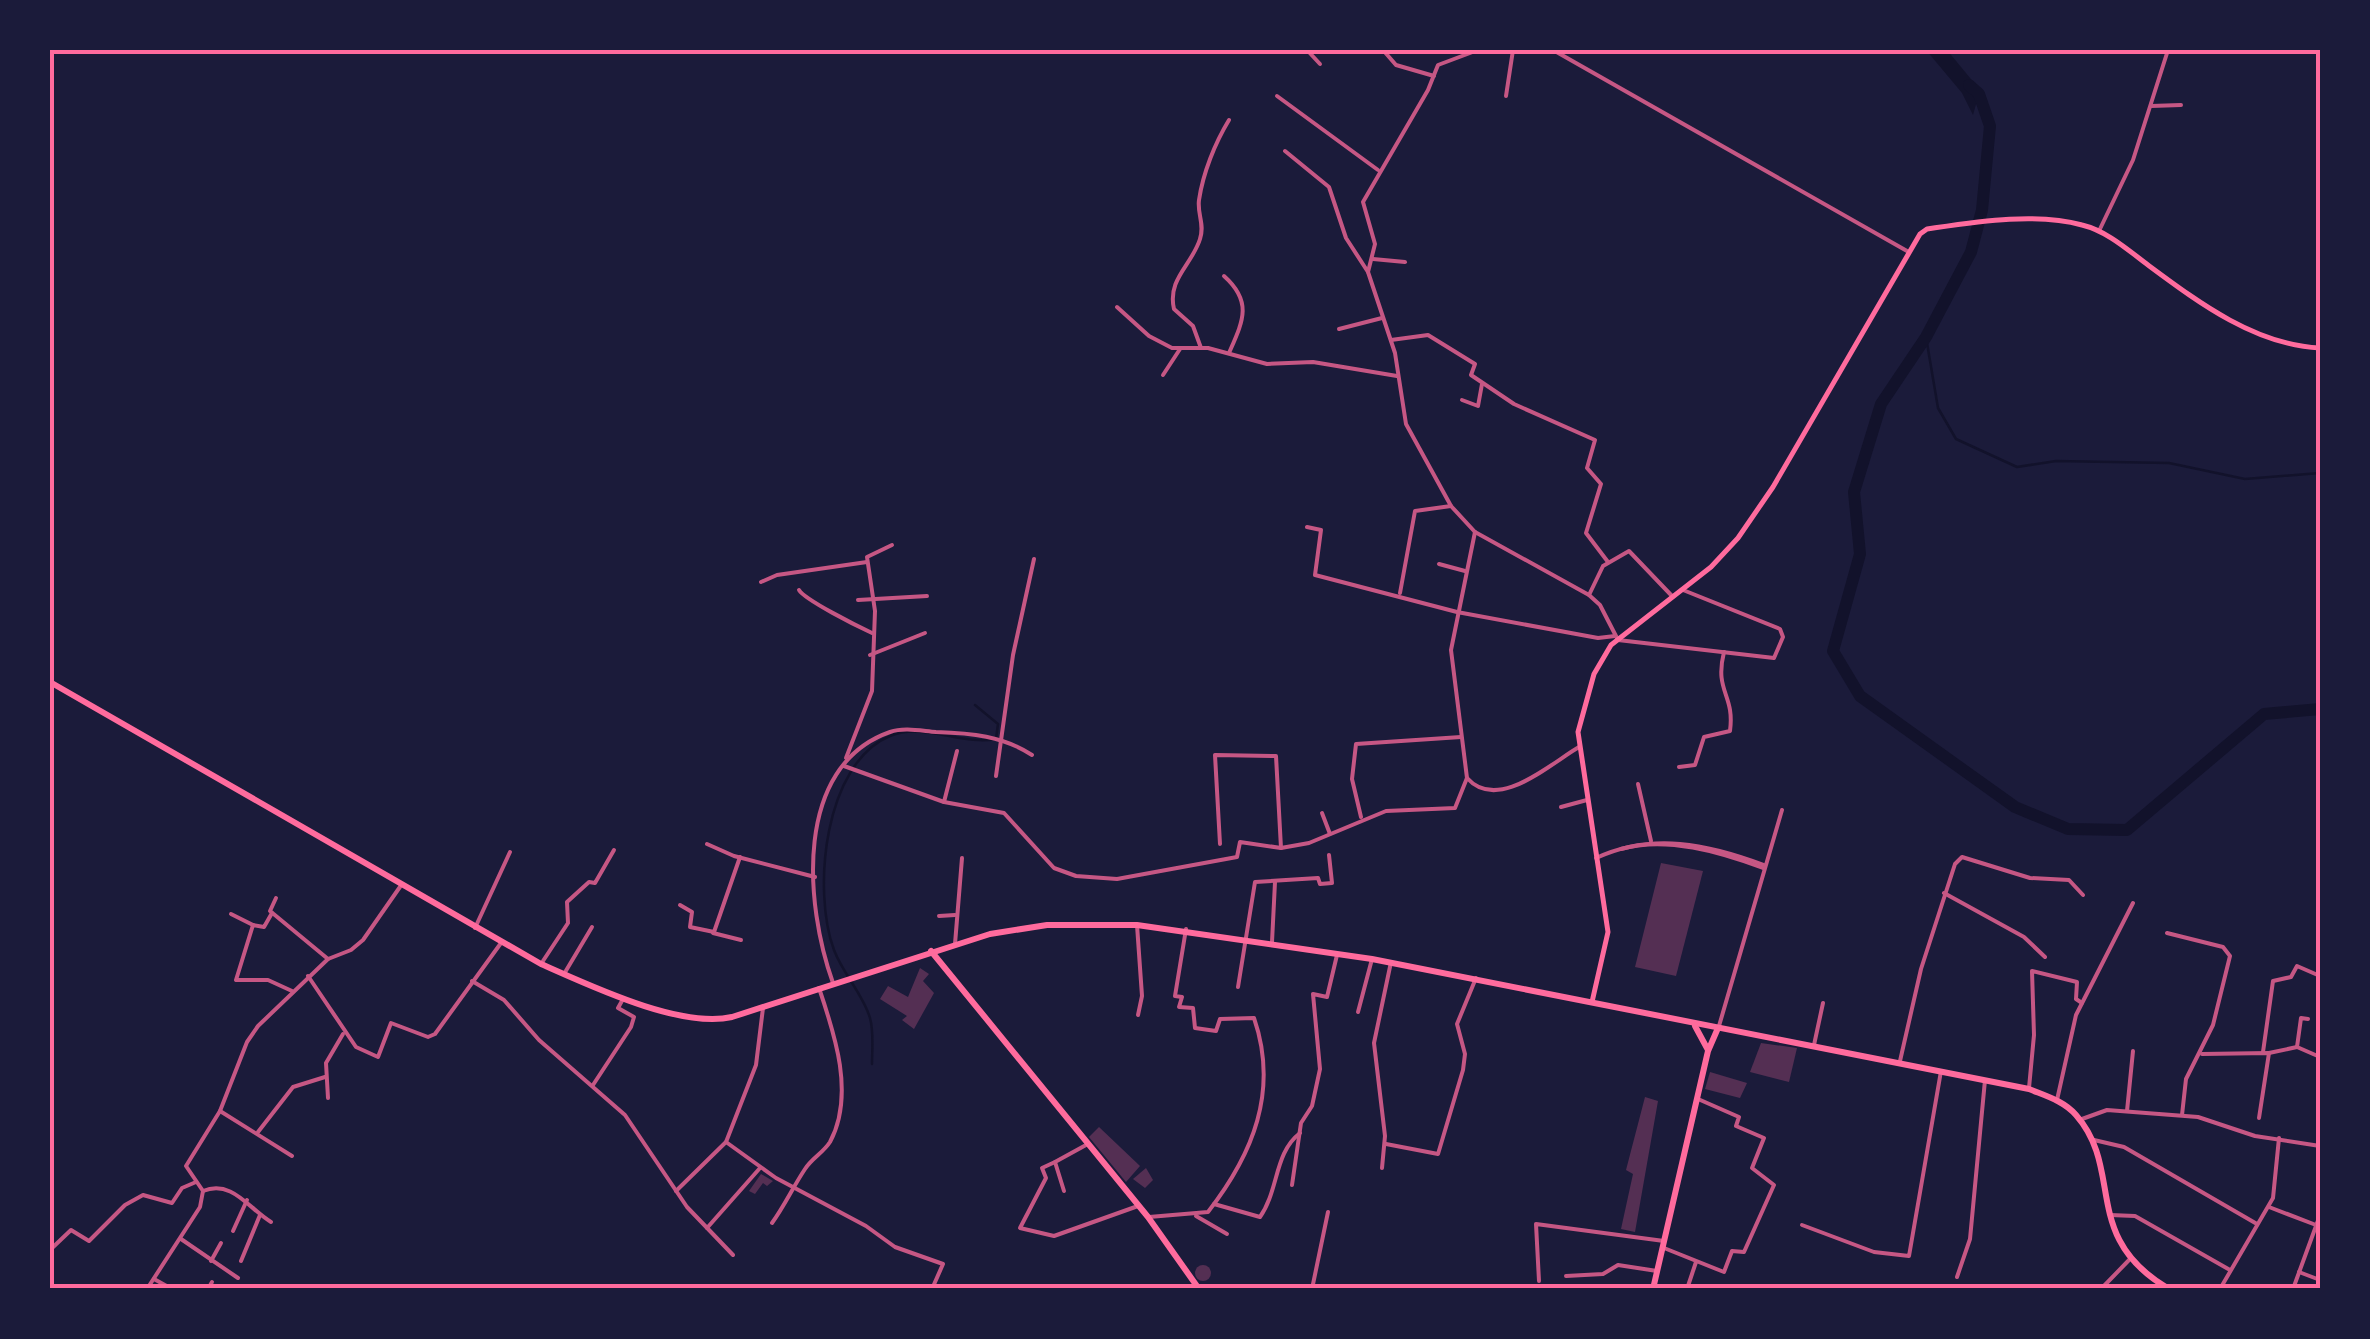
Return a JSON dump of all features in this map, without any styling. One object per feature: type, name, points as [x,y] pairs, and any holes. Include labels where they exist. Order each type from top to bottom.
[{"type":"main road","points":[[1592,1002],[1608,932],[1580,747],[1581,718],[1594,674],[1616,638],[1724,555],[1758,510],[1906,251],[1928,229],[1999,222],[2057,222],[2098,232],[2214,311],[2273,339],[2320,348]]},
{"type":"main road","points":[[50,682],[541,964],[624,997],[712,1020],[955,944],[1047,925],[1137,925],[1244,937],[1391,962],[2028,1089],[2057,1100],[2080,1120],[2110,1216],[2130,1259],[2169,1289]]},
{"type":"main road","points":[[931,951],[1148,1217],[1199,1289]]},
{"type":"main road","points":[[1694,1025],[1708,1051]]},
{"type":"main road","points":[[1652,1289],[1708,1051],[1718,1028]]},
{"type":"street","points":[[1307,50],[1320,64]]},
{"type":"street","points":[[1384,50],[1396,65],[1434,76]]},
{"type":"street","points":[[1368,272],[1374,240],[1362,202],[1442,63],[1478,50]]},
{"type":"street","points":[[1506,96],[1512,50]]},
{"type":"street","points":[[1553,50],[1906,251]]},
{"type":"street","points":[[2098,232],[2126,178],[2168,50]]},
{"type":"street","points":[[1278,96],[1378,170]]},
{"type":"street","points":[[2151,106],[2181,105]]},
{"type":"street","points":[[1201,348],[1193,326],[1174,310],[1172,292],[1200,241],[1198,201],[1216,142],[1229,120]]},
{"type":"street","points":[[1285,151],[1329,187],[1346,238],[1368,272],[1391,340],[1406,424],[1451,506],[1475,532],[1589,595],[1600,605],[1616,638]]},
{"type":"street","points":[[1373,260],[1405,262]]},
{"type":"street","points":[[1224,276],[1238,289],[1244,304],[1228,353]]},
{"type":"street","points":[[1117,307],[1158,342],[1180,349],[1201,348],[1266,364],[1312,362],[1398,376]]},
{"type":"street","points":[[1339,329],[1382,318]]},
{"type":"street","points":[[1391,340],[1434,338],[1475,364],[1470,374],[1482,384],[1536,416],[1596,441],[1587,468],[1602,484],[1586,533],[1608,562]]},
{"type":"street","points":[[1163,374],[1180,349]]},
{"type":"street","points":[[1462,400],[1478,406],[1482,384]]},
{"type":"street","points":[[1400,595],[1415,511],[1451,506]]},
{"type":"street","points":[[1307,527],[1320,530],[1314,575],[1457,612],[1598,638],[1771,660],[1782,632],[1682,589]]},
{"type":"street","points":[[848,767],[944,802],[1004,812],[1054,868],[1093,880],[1237,857],[1240,842],[1281,848],[1401,808],[1455,808],[1468,778],[1451,660],[1475,532]]},
{"type":"street","points":[[835,982],[818,941],[816,824],[848,767],[846,758],[870,700],[874,600],[867,562],[869,556],[892,545]]},
{"type":"street","points":[[1589,595],[1608,562],[1629,551],[1672,597]]},
{"type":"street","points":[[996,776],[1034,560]]},
{"type":"street","points":[[761,582],[776,575],[867,562]]},
{"type":"street","points":[[1439,564],[1465,571]]},
{"type":"street","points":[[798,590],[810,604],[832,609],[872,633]]},
{"type":"street","points":[[858,600],[927,596]]},
{"type":"street","points":[[870,655],[925,633]]},
{"type":"street","points":[[1679,767],[1695,765],[1704,737],[1730,731],[1730,705],[1718,679],[1724,652]]},
{"type":"street","points":[[846,758],[897,730],[1012,741],[1032,755]]},
{"type":"street","points":[[1362,819],[1352,779],[1356,744],[1460,737]]},
{"type":"street","points":[[1468,778],[1480,788],[1506,790],[1580,747]]},
{"type":"street","points":[[944,802],[956,751]]},
{"type":"street","points":[[1220,844],[1215,755],[1276,756],[1281,848]]},
{"type":"street","points":[[1638,784],[1652,841]]},
{"type":"street","points":[[1561,807],[1587,800]]},
{"type":"street","points":[[1718,1028],[1782,810]]},
{"type":"street","points":[[1322,812],[1330,834]]},
{"type":"street","points":[[1597,859],[1625,845],[1652,841],[1721,850],[1763,866]]},
{"type":"street","points":[[707,844],[815,877]]},
{"type":"street","points":[[1597,859],[1624,848],[1654,844],[1720,853],[1763,866]]},
{"type":"street","points":[[541,964],[568,923],[567,902],[588,882],[594,883],[614,850]]},
{"type":"street","points":[[475,928],[510,852]]},
{"type":"street","points":[[1238,987],[1252,886],[1318,878],[1320,884],[1332,883],[1329,855]]},
{"type":"street","points":[[713,933],[740,857]]},
{"type":"street","points":[[1900,1061],[1921,968],[1944,893],[1962,857],[2030,878],[2068,880],[2083,895]]},
{"type":"street","points":[[955,944],[962,858]]},
{"type":"street","points":[[1272,942],[1275,882]]},
{"type":"street","points":[[147,1289],[200,1207],[203,1191],[187,1164],[220,1110],[247,1042],[308,976],[328,959],[351,950],[363,940],[402,884]]},
{"type":"street","points":[[1944,893],[2024,936],[2045,957]]},
{"type":"street","points":[[232,914],[264,928],[276,898]]},
{"type":"street","points":[[2057,1100],[2082,1003],[2133,903]]},
{"type":"street","points":[[680,905],[692,912],[689,926],[742,940]]},
{"type":"street","points":[[272,913],[328,959]]},
{"type":"street","points":[[939,916],[955,916]]},
{"type":"street","points":[[253,925],[236,980],[268,980],[292,992]]},
{"type":"street","points":[[1137,925],[1142,989],[1138,1014]]},
{"type":"street","points":[[564,974],[592,928]]},
{"type":"street","points":[[1148,1217],[1208,1212],[1256,1135],[1264,1051],[1254,1018],[1220,1019],[1216,1031],[1195,1028],[1193,1008],[1179,1006],[1182,997],[1175,996],[1186,929]]},
{"type":"street","points":[[2167,933],[2223,948],[2230,956],[2202,1054],[2186,1079],[2182,1115]]},
{"type":"street","points":[[308,976],[356,1047],[376,1057],[390,1024],[431,1037],[501,943]]},
{"type":"street","points":[[1292,1185],[1305,1112],[1314,1103],[1320,1069],[1313,994],[1327,997],[1337,953]]},
{"type":"street","points":[[1358,1012],[1372,959]]},
{"type":"street","points":[[1382,1168],[1386,1144],[1374,1051],[1391,962]]},
{"type":"street","points":[[2259,1118],[2273,981],[2291,978],[2297,966],[2320,976]]},
{"type":"street","points":[[2028,1089],[2034,1036],[2032,972],[2077,982],[2076,999],[2082,1003]]},
{"type":"street","points":[[1386,1144],[1438,1154],[1463,1070],[1465,1054],[1457,1024],[1476,978]]},
{"type":"street","points":[[472,981],[504,1000],[538,1040],[625,1116],[676,1191],[733,1255]]},
{"type":"street","points":[[772,1223],[797,1188],[808,1164],[827,1148],[838,1123],[842,1094],[832,1024],[819,988]]},
{"type":"street","points":[[593,1086],[631,1027],[633,1016],[618,1008],[624,997]]},
{"type":"street","points":[[1814,1045],[1823,1003]]},
{"type":"street","points":[[676,1191],[726,1142],[756,1065],[762,1007]]},
{"type":"street","points":[[2297,1048],[2301,1018],[2308,1019]]},
{"type":"street","points":[[328,1098],[328,1056],[345,1032]]},
{"type":"street","points":[[2202,1054],[2297,1048],[2320,1057]]},
{"type":"street","points":[[2127,1112],[2133,1051]]},
{"type":"street","points":[[1802,1225],[1874,1252],[1909,1256],[1942,1070]]},
{"type":"street","points":[[258,1132],[293,1088],[325,1077]]},
{"type":"street","points":[[1957,1277],[1970,1239],[1985,1080]]},
{"type":"street","points":[[1540,1281],[1536,1224],[1664,1244],[1724,1272],[1732,1251],[1744,1254],[1774,1185],[1752,1168],[1764,1138],[1736,1126],[1738,1116],[1698,1098]]},
{"type":"street","points":[[220,1110],[292,1156]]},
{"type":"street","points":[[2080,1120],[2100,1111],[2182,1115],[2218,1121],[2255,1136],[2320,1146]]},
{"type":"street","points":[[1214,1204],[1260,1216],[1275,1188],[1286,1148],[1300,1133]]},
{"type":"street","points":[[2220,1289],[2269,1206],[2279,1138]]},
{"type":"street","points":[[2089,1139],[2124,1147],[2257,1224]]},
{"type":"street","points":[[726,1142],[760,1168],[895,1247],[943,1264],[932,1289]]},
{"type":"street","points":[[1086,1144],[1042,1168],[1046,1178],[1018,1226],[1054,1236],[1094,1218],[1138,1206]]},
{"type":"street","points":[[1055,1162],[1064,1191]]},
{"type":"street","points":[[706,1228],[760,1168]]},
{"type":"street","points":[[50,1250],[71,1230],[89,1242],[125,1205],[144,1195],[172,1203],[182,1188],[196,1182]]},
{"type":"street","points":[[203,1191],[219,1187],[247,1200],[271,1222]]},
{"type":"street","points":[[234,1230],[247,1200]]},
{"type":"street","points":[[2269,1206],[2316,1226]]},
{"type":"street","points":[[1312,1289],[1328,1212]]},
{"type":"street","points":[[1192,1214],[1227,1234]]},
{"type":"street","points":[[241,1262],[260,1215]]},
{"type":"street","points":[[2294,1289],[2320,1215]]},
{"type":"street","points":[[2110,1216],[2136,1216],[2230,1270]]},
{"type":"street","points":[[181,1239],[238,1278]]},
{"type":"street","points":[[211,1262],[221,1243]]},
{"type":"street","points":[[2101,1289],[2130,1259]]},
{"type":"street","points":[[1687,1289],[1696,1262]]},
{"type":"street","points":[[1566,1276],[1603,1274],[1618,1265],[1657,1271]]},
{"type":"street","points":[[2299,1272],[2320,1280]]},
{"type":"street","points":[[154,1279],[172,1289]]},
{"type":"street","points":[[208,1289],[212,1282]]},
{"type":"shaded area","points":[[1926,50],[1947,50],[1980,90],[1973,115],[1962,93]]},
{"type":"building","points":[[1661,863],[1703,871],[1676,976],[1635,967]]},
{"type":"building","points":[[920,968],[929,974],[923,981],[934,993],[914,1029],[902,1020],[907,1016],[880,999],[888,986],[908,997]]},
{"type":"building","points":[[1761,1043],[1797,1048],[1789,1082],[1750,1072]]},
{"type":"building","points":[[1710,1072],[1747,1083],[1740,1098],[1705,1089]]},
{"type":"building","points":[[1645,1097],[1658,1101],[1635,1232],[1621,1229],[1633,1174],[1626,1170]]},
{"type":"building","points":[[1099,1127],[1140,1166],[1126,1182],[1089,1137]]},
{"type":"building","points":[[1146,1168],[1153,1180],[1145,1188],[1133,1179]]},
{"type":"building","points":[[761,1174],[773,1181],[767,1186],[763,1183],[755,1194],[749,1191]]},
{"type":"building","points":[[1203,1265],[1211,1273],[1203,1281],[1195,1273]]},
{"type":"waterway","points":[[1969,85],[1979,94],[1990,126],[1982,210],[1971,252],[1926,337],[1881,404],[1854,492],[1860,554],[1833,651],[1860,696],[2015,807],[2068,829],[2127,830],[2264,714],[2320,709]]},
{"type":"waterway","points":[[1926,337],[1938,408],[1956,439],[2017,467],[2056,461],[2169,463],[2245,479],[2320,473]]},
{"type":"waterway","points":[[872,1064],[870,1018],[838,959],[827,925],[825,863],[837,800],[850,773],[868,751],[890,736],[916,732],[970,740],[996,739],[998,724],[975,705]]}]
